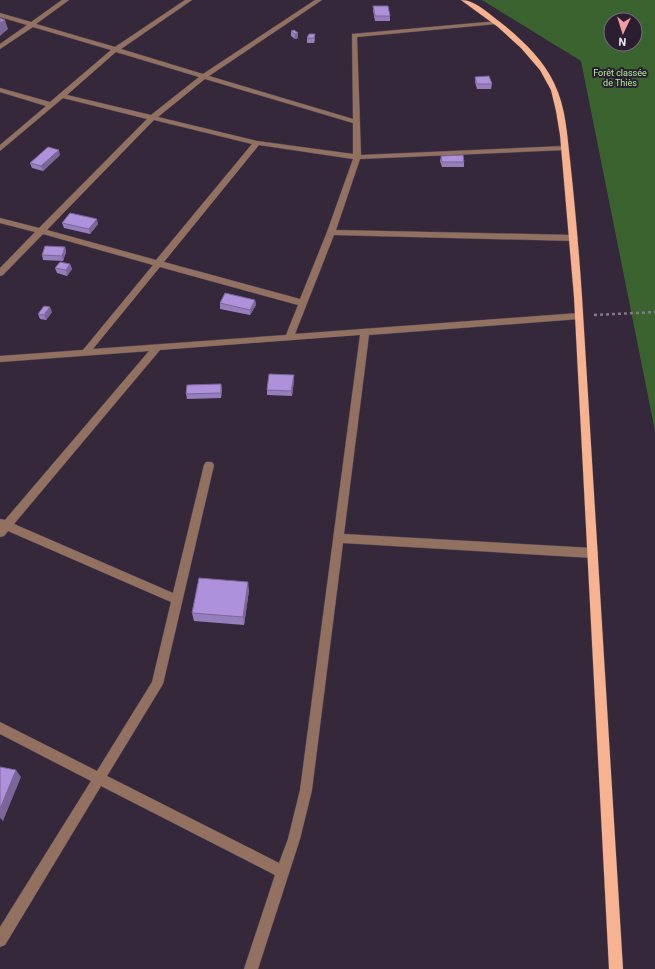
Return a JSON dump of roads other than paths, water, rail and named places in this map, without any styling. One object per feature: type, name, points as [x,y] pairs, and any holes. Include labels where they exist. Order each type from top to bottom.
[{"type":"main road","points":[[464,0],[496,22],[518,42],[534,59],[549,80],[556,94],[565,148],[574,238],[579,316],[616,969]]},
{"type":"street","points":[[0,47],[66,0]]},
{"type":"street","points":[[0,149],[115,50],[189,0]]},
{"type":"street","points":[[0,273],[152,118],[204,76],[319,0]]},
{"type":"street","points":[[0,15],[356,122]]},
{"type":"street","points":[[289,337],[331,232],[357,157],[354,35],[496,22]]},
{"type":"street","points":[[0,90],[51,105]]},
{"type":"street","points":[[62,96],[257,143],[357,157],[565,148]]},
{"type":"street","points":[[85,353],[156,264],[257,143]]},
{"type":"street","points":[[0,220],[302,303]]},
{"type":"street","points":[[331,232],[574,238]]},
{"type":"street","points":[[0,359],[579,316]]},
{"type":"street","points":[[251,969],[294,839],[306,790],[365,332]]},
{"type":"street","points":[[158,347],[2,527],[177,600]]},
{"type":"street","points":[[0,940],[157,684],[209,465]]},
{"type":"street","points":[[339,538],[592,553]]},
{"type":"street","points":[[0,728],[283,872]]},
{"type":"park label","name":"Forêt classée de Thiès","points":[[620,78]]}]
